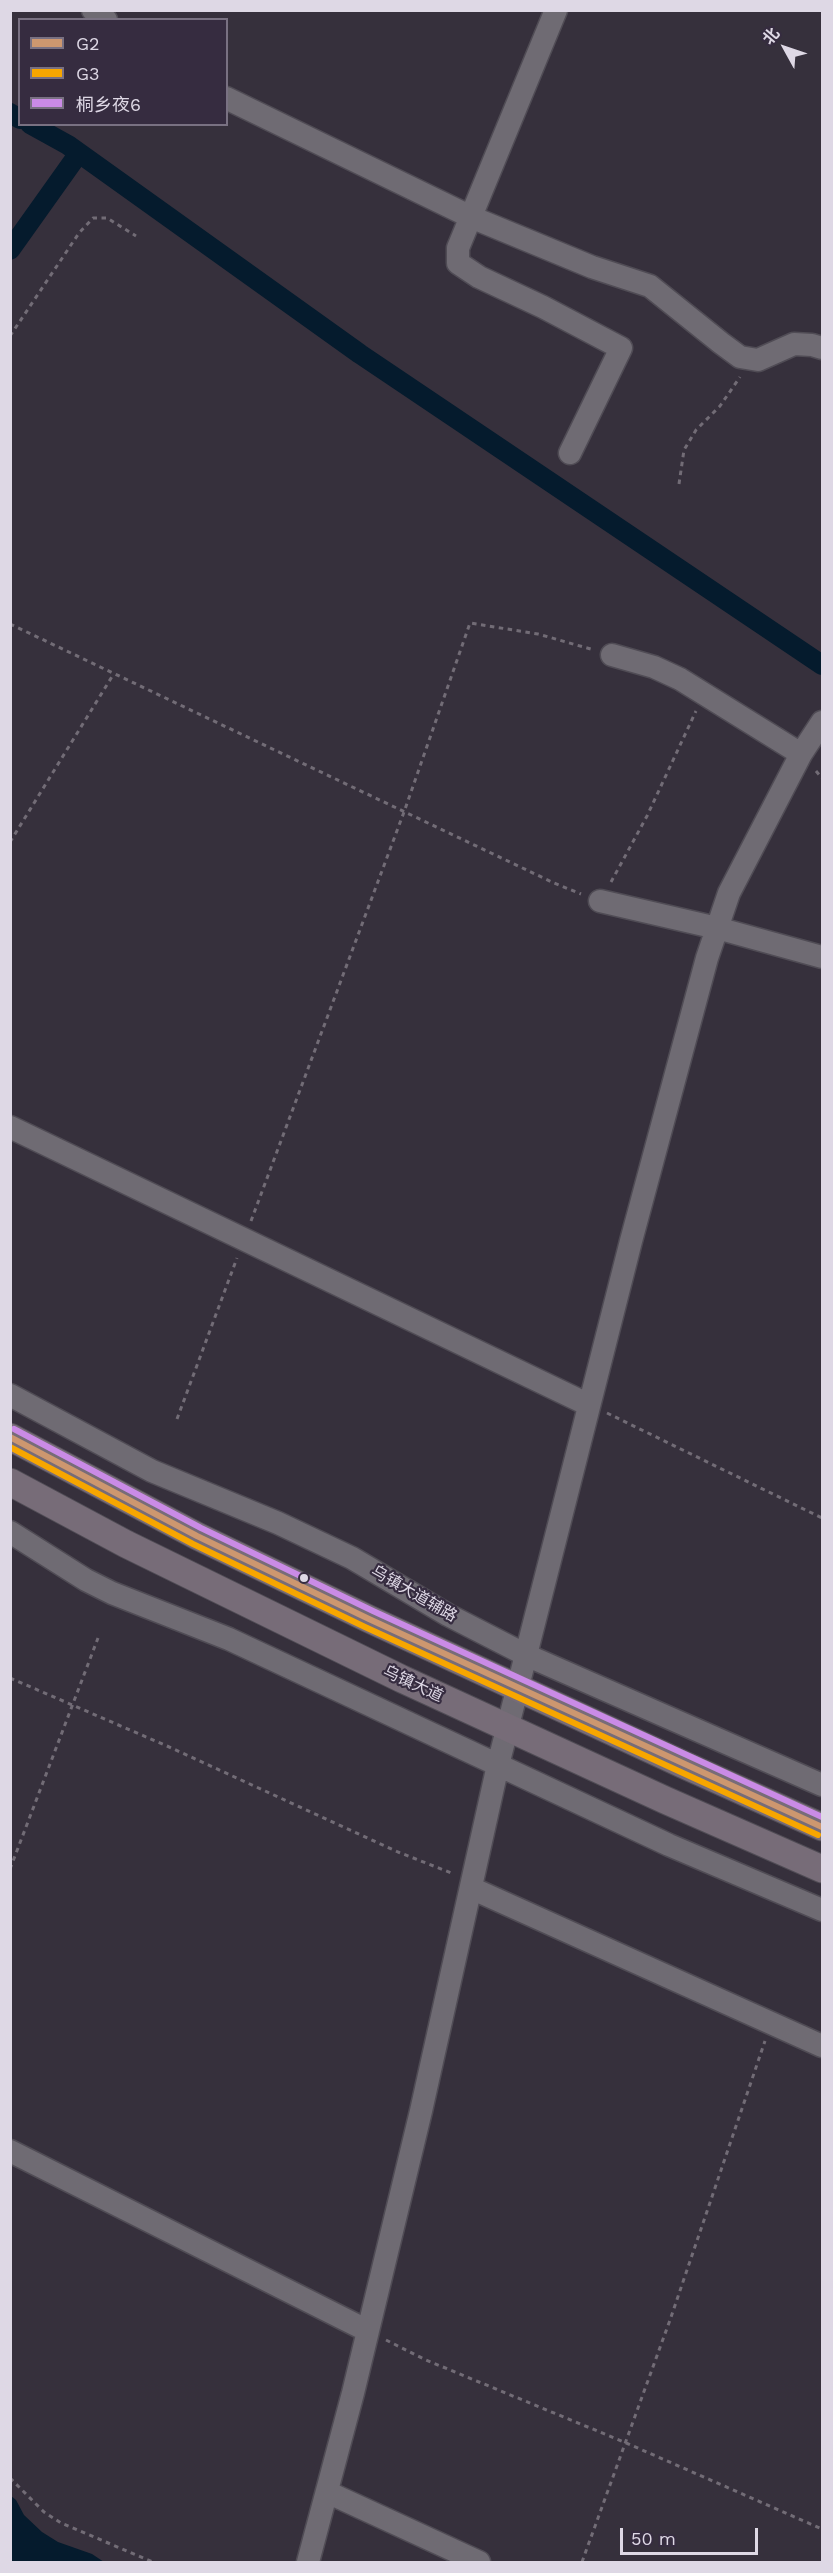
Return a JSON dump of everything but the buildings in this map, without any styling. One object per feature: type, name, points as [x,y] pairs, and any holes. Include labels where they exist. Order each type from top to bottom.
[{"type":"main road","points":[[10,1437],[197,1536],[518,1688],[822,1827]]},
{"type":"main road","name":"乌镇大道","points":[[10,1482],[126,1545],[508,1729],[822,1869]]},
{"type":"street","points":[[556,10],[458,248],[458,263],[479,277],[621,348],[570,453]]},
{"type":"street","points":[[228,99],[471,217],[592,267],[650,286],[740,357],[758,360],[794,344],[822,348]]},
{"type":"street","points":[[612,655],[654,667],[705,693],[801,754]]},
{"type":"street","points":[[308,2562],[368,2331],[421,2111],[498,1765],[706,958],[729,892],[801,754],[822,722]]},
{"type":"street","points":[[600,901],[717,928],[822,957]]},
{"type":"street","points":[[10,1127],[590,1405]]},
{"type":"street","name":"乌镇大道辅路","points":[[10,1395],[152,1471],[278,1523],[352,1558],[448,1615],[526,1654],[822,1785]]},
{"type":"street","points":[[10,1532],[86,1580],[112,1593],[229,1639],[669,1845],[822,1910]]},
{"type":"street","points":[[472,1884],[822,2046]]},
{"type":"street","points":[[10,2151],[368,2331]]},
{"type":"street","points":[[327,2492],[479,2562]]},
{"type":"path","points":[[10,336],[79,232],[93,218],[107,218],[136,236]]},
{"type":"path","points":[[679,484],[684,450],[696,430],[731,393],[751,359]]},
{"type":"path","points":[[177,1419],[404,812],[470,623],[538,634],[612,655]]},
{"type":"path","points":[[10,624],[554,884],[600,901],[647,816],[705,693]]},
{"type":"path","points":[[10,842],[113,674]]},
{"type":"path","points":[[590,1405],[822,1518]]},
{"type":"path","points":[[10,1869],[98,1638]]},
{"type":"path","points":[[10,1678],[167,1746],[472,1884]]},
{"type":"path","points":[[582,2562],[670,2320],[731,2136],[772,2022]]},
{"type":"path","points":[[368,2331],[426,2360],[624,2442],[822,2529]]},
{"type":"path","points":[[10,2478],[44,2512],[61,2523],[153,2562]]},
{"type":"water","points":[[11,2496],[16,2500],[24,2515],[42,2532],[58,2542],[92,2554],[104,2562],[11,2562]]},
{"type":"waterway","points":[[10,113],[18,118]]},
{"type":"waterway","points":[[34,126],[68,145],[360,354],[822,665]]},
{"type":"waterway","points":[[10,250],[79,153]]},
{"type":"transit line","name":"桐乡夜6","points":[[14,1429],[201,1528],[373,1611],[822,1817]]},
{"type":"transit line","name":"G2","points":[[10,1437],[197,1536],[369,1619],[822,1827]]},
{"type":"transit line","name":"G3","points":[[10,1447],[193,1544],[365,1627],[818,1835]]}]
